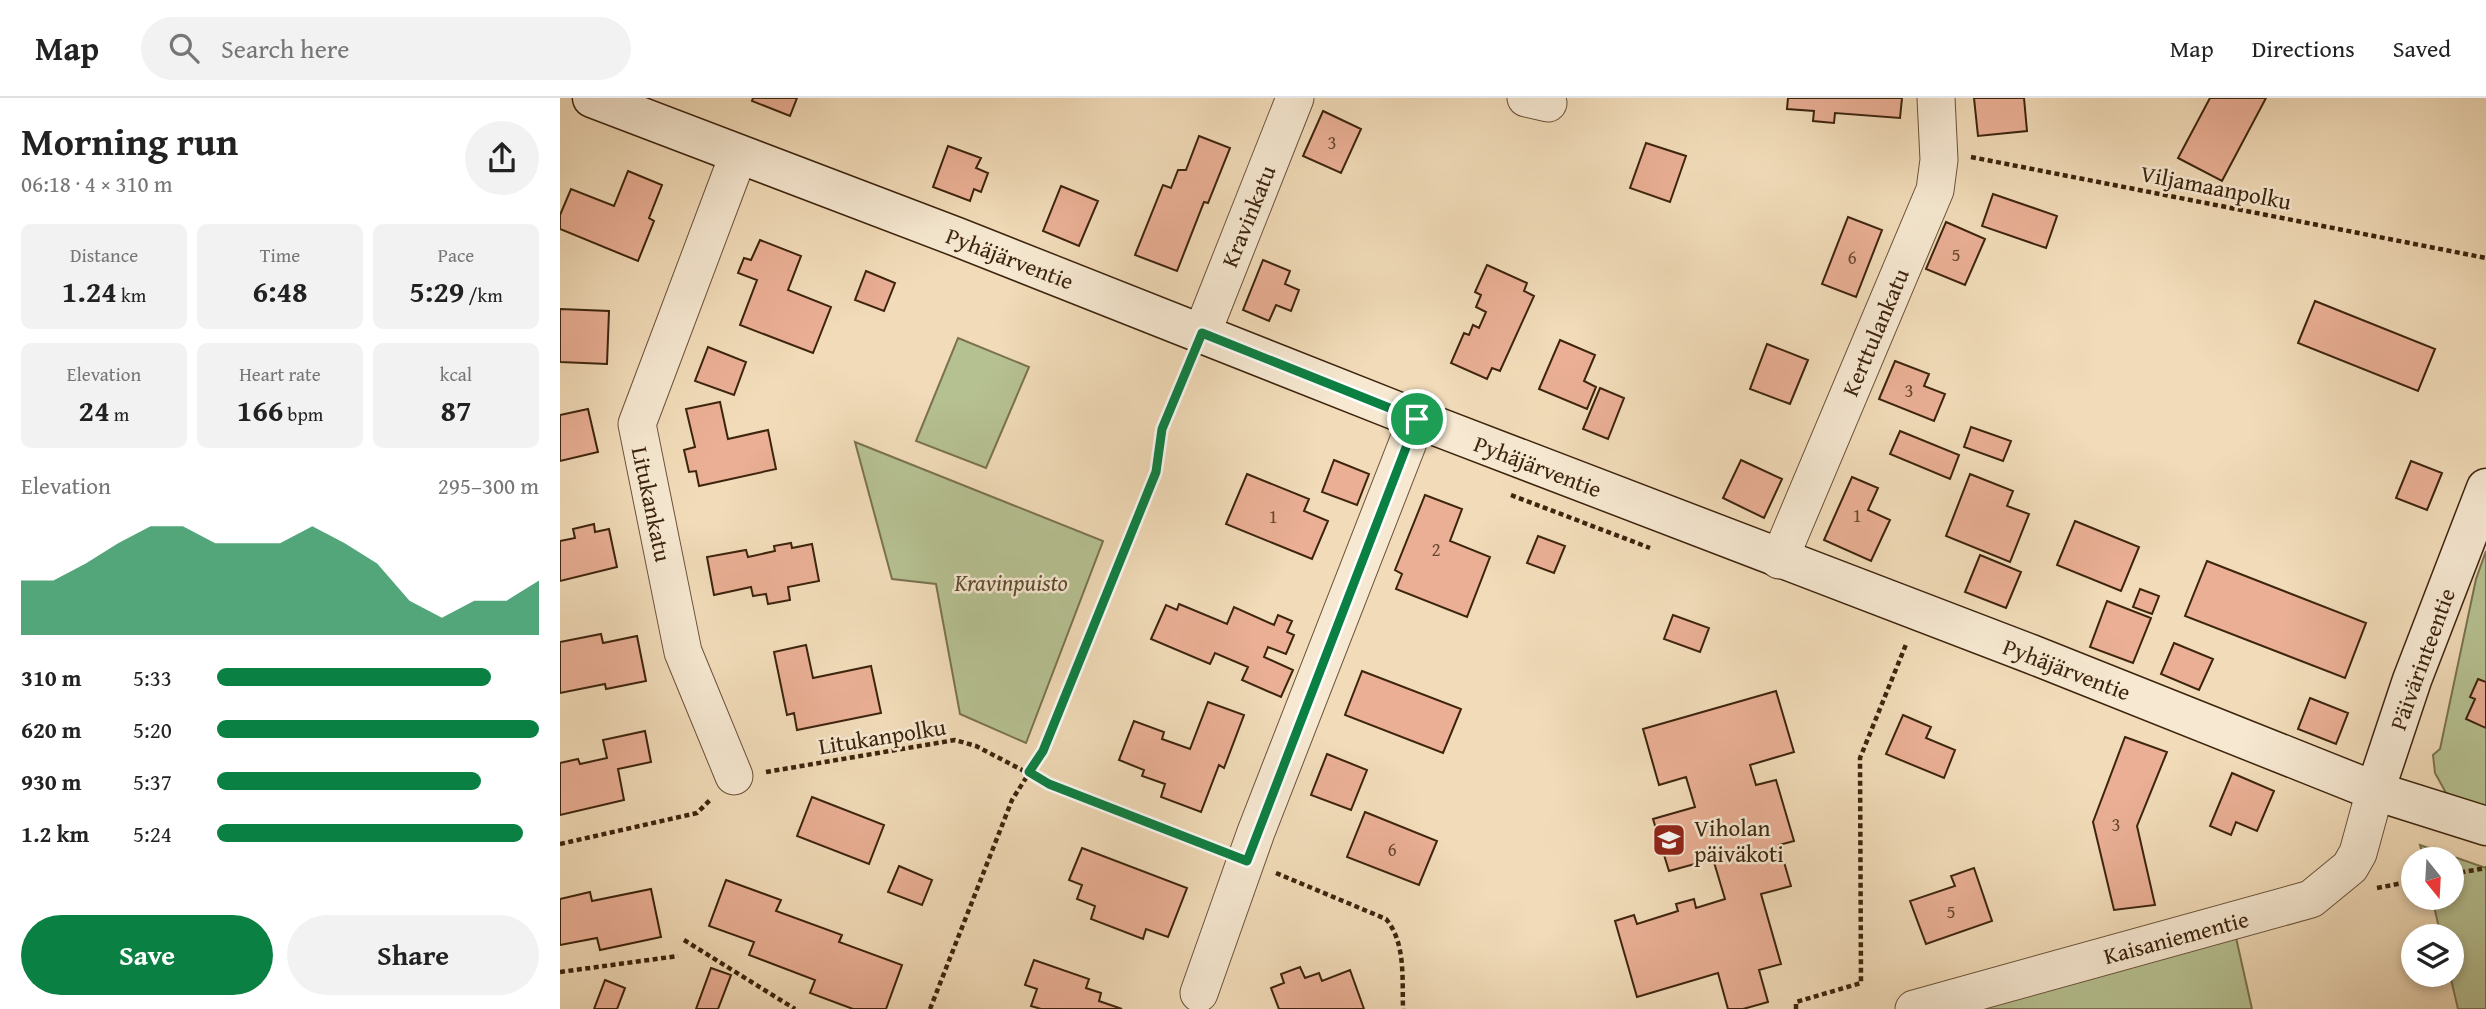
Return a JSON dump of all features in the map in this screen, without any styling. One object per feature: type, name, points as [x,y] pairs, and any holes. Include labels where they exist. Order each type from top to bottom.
[{"type":"street","name":"Pyhäjärventie","points":[[592,98],[738,156],[957,237],[1779,560],[2032,654],[2375,790],[2486,826]]},
{"type":"street","name":"Kravinkatu","points":[[1202,333],[1295,98]]},
{"type":"street","name":"Kerttulankatu","points":[[1779,560],[1935,190],[1939,150],[1936,98]]},
{"type":"street","name":"Litukankatu","points":[[734,776],[683,652],[640,454],[637,424],[738,156]]},
{"type":"street","points":[[1199,993],[1417,419]]},
{"type":"street","name":"Päivärinteentie","points":[[2375,790],[2412,680],[2486,488]]},
{"type":"street","name":"Kaisaniementie","points":[[1914,1009],[2311,899],[2350,867],[2358,853],[2375,790]]},
{"type":"path","name":"Viljamaanpolku","points":[[1939,150],[2486,258]]},
{"type":"path","points":[[930,1009],[1012,800],[1043,751],[1156,472],[1162,429],[1202,333]]},
{"type":"path","points":[[1796,1009],[1796,1002],[1861,983],[1860,758],[1911,631]]},
{"type":"path","name":"Litukanpolku","points":[[734,776],[955,740],[976,746],[1049,784],[1247,861],[1386,919],[1396,931],[1400,947],[1403,1009]]},
{"type":"path","points":[[560,844],[697,813],[734,776]]},
{"type":"path","points":[[2464,872],[2486,868]]},
{"type":"path","points":[[684,940],[795,1009]]},
{"type":"path","points":[[560,972],[678,956]]},
{"type":"green space","points":[[958,338],[1029,367],[986,468],[916,441]]},
{"type":"green space","name":"Kravinpuisto","points":[[855,442],[1103,541],[1026,743],[960,714],[936,584],[892,579]]},
{"type":"green space","points":[[2486,551],[2486,807],[2446,793],[2435,773],[2433,755],[2440,749],[2476,579]]},
{"type":"green space","points":[[2464,860],[2486,868],[2486,1009],[2458,1009],[2453,987],[2464,987],[2464,924],[2438,924],[2435,910],[2464,910]]},
{"type":"green space","points":[[2235,933],[2252,1009],[1948,1009]]},
{"type":"building","points":[[753,98],[797,98],[790,116],[752,101]]},
{"type":"building","points":[[1788,98],[1902,98],[1900,118],[1835,113],[1834,123],[1813,121],[1814,111],[1787,109]]},
{"type":"building","points":[[1974,98],[2024,98],[2027,131],[1978,136]]},
{"type":"building","points":[[2210,98],[2266,98],[2222,181],[2178,158]]},
{"type":"building","points":[[1323,111],[1361,129],[1341,173],[1303,156]]},
{"type":"building","points":[[1199,136],[1230,148],[1208,203],[1204,202],[1177,271],[1135,255],[1163,185],[1171,188],[1178,170],[1186,170]]},
{"type":"building","points":[[1646,143],[1686,156],[1670,202],[1630,188]]},
{"type":"building","points":[[948,146],[981,158],[976,168],[988,173],[981,192],[974,189],[970,201],[933,187]]},
{"type":"building","points":[[628,171],[662,185],[649,218],[654,221],[638,261],[560,229],[560,215],[571,189],[614,206]]},
{"type":"building","points":[[1061,186],[1098,201],[1079,246],[1043,231]]},
{"type":"building","points":[[1993,194],[2057,216],[2046,248],[1982,226]]},
{"type":"building","points":[[1848,217],[1882,230],[1856,297],[1822,284]]},
{"type":"building","points":[[1946,222],[1985,239],[1965,285],[1926,269]]},
{"type":"building","points":[[760,240],[801,256],[788,290],[831,307],[813,353],[740,325],[757,280],[738,273],[744,258],[751,260]]},
{"type":"building","points":[[1263,260],[1290,271],[1285,284],[1299,290],[1291,311],[1276,305],[1269,321],[1243,310]]},
{"type":"building","points":[[1487,265],[1527,283],[1524,291],[1534,296],[1500,371],[1492,368],[1487,379],[1451,363],[1464,333],[1469,335],[1473,325],[1479,328],[1486,312],[1476,307],[1481,295],[1475,292]]},
{"type":"building","points":[[866,271],[895,283],[884,311],[855,300]]},
{"type":"building","points":[[2315,301],[2435,349],[2418,391],[2298,343]]},
{"type":"building","points":[[560,309],[609,311],[607,364],[560,362]]},
{"type":"building","points":[[1560,340],[1595,355],[1584,381],[1596,387],[1587,409],[1539,389]]},
{"type":"building","points":[[1767,344],[1808,360],[1790,404],[1750,389]]},
{"type":"building","points":[[708,347],[746,362],[734,395],[695,381]]},
{"type":"building","points":[[1895,361],[1929,374],[1924,386],[1945,394],[1934,421],[1879,399]]},
{"type":"building","points":[[1600,388],[1624,398],[1608,439],[1583,429]]},
{"type":"building","points":[[720,402],[728,439],[768,430],[776,469],[699,486],[696,471],[689,472],[684,450],[695,447],[686,409]]},
{"type":"building","points":[[588,409],[598,452],[560,461],[560,415]]},
{"type":"building","points":[[1971,427],[2011,441],[2003,461],[1964,447]]},
{"type":"building","points":[[1900,431],[1959,455],[1950,479],[1890,454]]},
{"type":"building","points":[[1334,460],[1369,474],[1357,505],[1322,492]]},
{"type":"building","points":[[1741,460],[1782,479],[1764,518],[1723,498]]},
{"type":"building","points":[[2411,461],[2442,473],[2427,510],[2396,498]]},
{"type":"building","points":[[1247,474],[1309,499],[1304,511],[1328,521],[1312,559],[1226,524]]},
{"type":"building","points":[[1970,474],[2013,491],[2007,506],[2029,514],[2010,562],[1946,536]]},
{"type":"building","points":[[1852,477],[1878,488],[1868,510],[1890,520],[1871,561],[1824,540]]},
{"type":"building","points":[[1425,495],[1462,509],[1450,541],[1490,557],[1467,617],[1396,589],[1402,574],[1395,570]]},
{"type":"building","points":[[2075,521],[2139,547],[2121,591],[2057,565]]},
{"type":"building","points":[[594,524],[595,532],[609,529],[617,567],[560,581],[560,541],[575,538],[573,529]]},
{"type":"building","points":[[1538,536],[1565,546],[1554,573],[1527,563]]},
{"type":"building","points":[[791,543],[792,548],[812,544],[819,581],[788,587],[790,600],[768,604],[766,594],[753,596],[751,587],[714,595],[707,557],[746,550],[748,557],[775,551],[774,546]]},
{"type":"building","points":[[1980,555],[2021,572],[2006,608],[1965,592]]},
{"type":"building","points":[[2207,561],[2366,623],[2345,678],[2185,616]]},
{"type":"building","points":[[2140,589],[2159,596],[2152,614],[2133,607]]},
{"type":"building","points":[[2107,601],[2151,618],[2133,663],[2090,647]]},
{"type":"building","points":[[1179,604],[1227,624],[1234,607],[1274,625],[1278,615],[1292,621],[1287,632],[1294,635],[1286,654],[1268,647],[1264,657],[1293,670],[1281,697],[1242,680],[1248,667],[1215,653],[1210,664],[1151,639],[1166,605],[1177,610]]},
{"type":"building","points":[[1673,615],[1709,628],[1700,652],[1664,639]]},
{"type":"building","points":[[601,634],[603,643],[637,636],[646,681],[606,689],[605,684],[560,693],[560,642]]},
{"type":"building","points":[[2174,643],[2213,659],[2199,690],[2161,674]]},
{"type":"building","points":[[806,645],[813,678],[871,666],[881,713],[797,730],[794,713],[787,715],[774,652]]},
{"type":"building","points":[[1362,671],[1461,709],[1443,753],[1345,715]]},
{"type":"building","points":[[2478,679],[2486,682],[2486,728],[2466,719],[2475,699],[2470,697]]},
{"type":"building","points":[[1776,691],[1794,752],[1750,765],[1756,785],[1776,780],[1794,841],[1779,845],[1791,886],[1761,894],[1781,964],[1759,970],[1768,1002],[1743,1009],[1728,1009],[1718,973],[1637,997],[1615,921],[1634,915],[1637,924],[1678,911],[1676,904],[1694,899],[1696,908],[1725,899],[1713,859],[1669,871],[1653,819],[1695,807],[1686,777],[1659,785],[1643,729]]},
{"type":"building","points":[[2310,698],[2348,713],[2336,744],[2298,729]]},
{"type":"building","points":[[1208,702],[1244,715],[1224,768],[1219,765],[1201,812],[1161,797],[1165,784],[1142,776],[1144,770],[1119,760],[1134,721],[1164,732],[1162,739],[1190,749]]},
{"type":"building","points":[[1903,715],[1931,727],[1926,738],[1955,750],[1944,778],[1886,754]]},
{"type":"building","points":[[645,731],[651,762],[618,769],[624,800],[560,815],[560,763],[578,759],[580,764],[607,758],[603,740]]},
{"type":"building","points":[[2125,737],[2167,752],[2137,826],[2155,905],[2114,910],[2093,822]]},
{"type":"building","points":[[1327,754],[1367,770],[1351,810],[1311,795]]},
{"type":"building","points":[[2232,773],[2274,791],[2257,831],[2236,822],[2231,835],[2210,826]]},
{"type":"building","points":[[812,797],[884,825],[869,864],[797,836]]},
{"type":"building","points":[[1365,812],[1437,841],[1419,885],[1347,857]]},
{"type":"building","points":[[1082,848],[1187,888],[1168,937],[1146,929],[1143,939],[1091,919],[1095,906],[1077,899],[1082,885],[1069,880]]},
{"type":"building","points":[[899,866],[932,880],[922,905],[888,892]]},
{"type":"building","points":[[1974,868],[1992,921],[1926,944],[1910,901],[1955,886],[1951,876]]},
{"type":"building","points":[[726,880],[781,900],[776,911],[842,935],[839,942],[902,965],[886,1009],[853,1009],[810,993],[815,980],[749,955],[754,942],[709,926]]},
{"type":"building","points":[[651,889],[661,937],[600,950],[597,938],[560,945],[560,899],[590,892],[592,901]]},
{"type":"building","points":[[1034,960],[1089,979],[1086,988],[1101,993],[1099,1001],[1122,1009],[1041,1009],[1031,1006],[1037,989],[1025,985]]},
{"type":"building","points":[[1300,967],[1305,978],[1319,973],[1322,981],[1350,970],[1364,1009],[1279,1009],[1271,988],[1284,983],[1281,974]]},
{"type":"building","points":[[711,968],[731,975],[718,1009],[696,1009]]},
{"type":"building","points":[[605,980],[625,988],[617,1009],[594,1009]]},
{"type":"place","name":"Viholan päiväkoti","points":[[1669,840]]},
{"type":"route","points":[[1202,333],[1417,419],[1247,861],[1049,784],[1029,772],[1043,751],[1156,472],[1162,429],[1202,333]]}]
